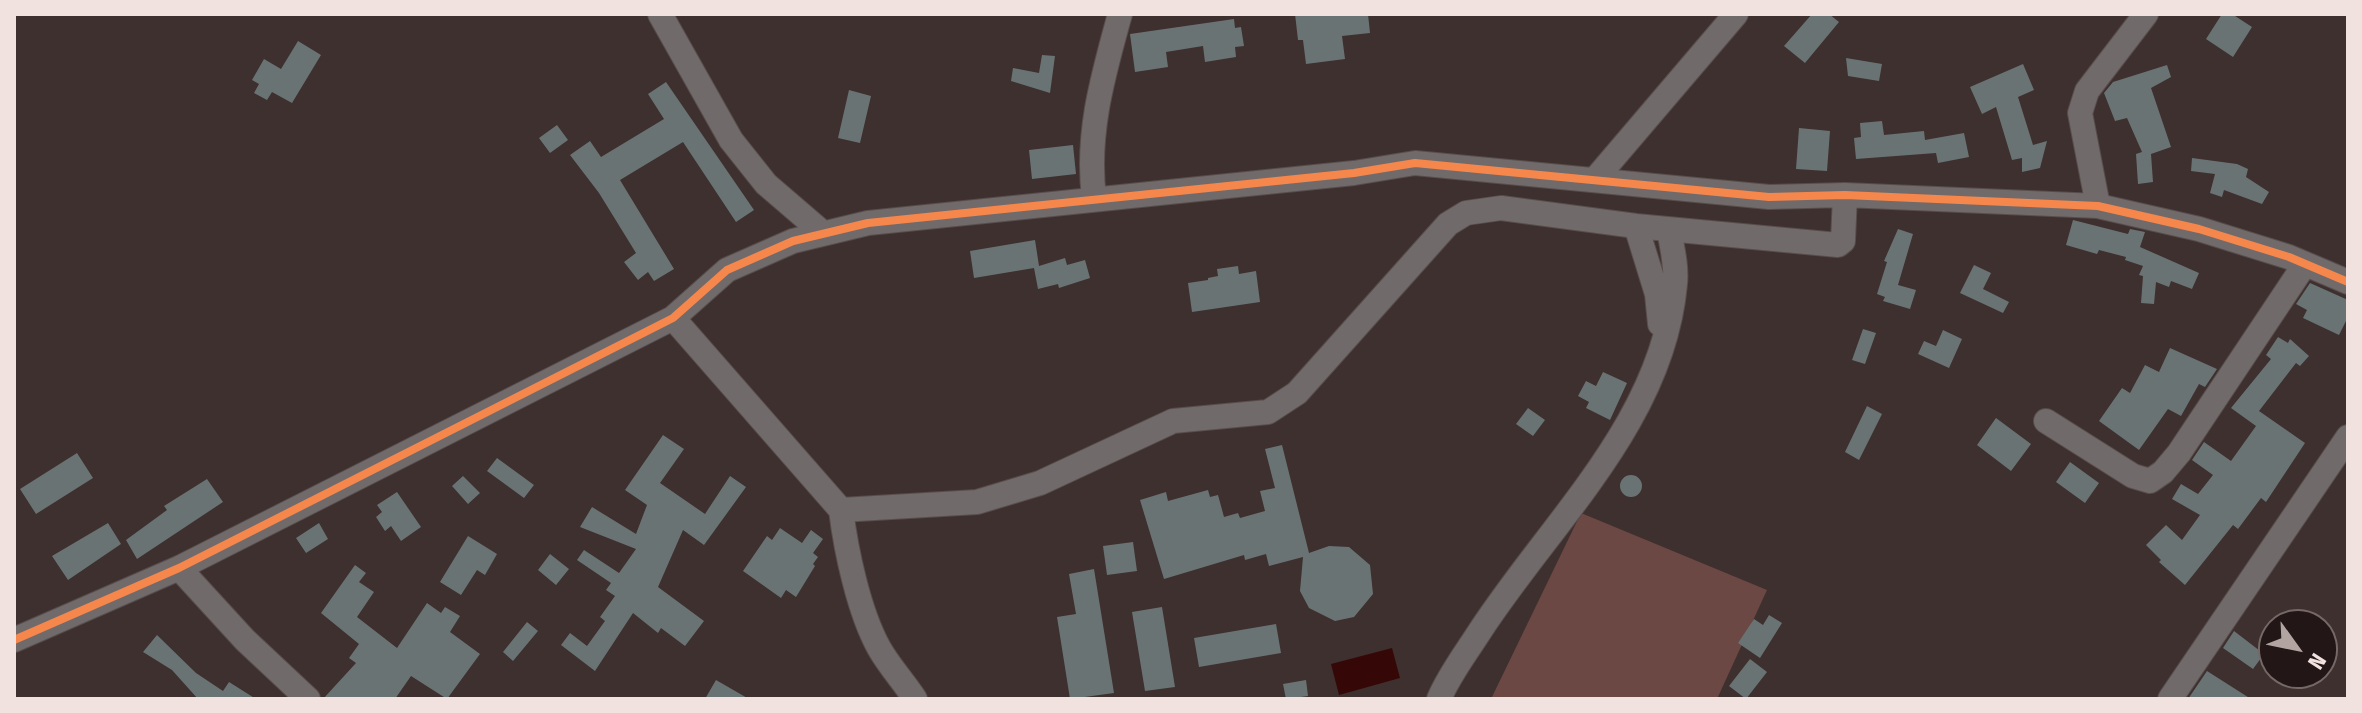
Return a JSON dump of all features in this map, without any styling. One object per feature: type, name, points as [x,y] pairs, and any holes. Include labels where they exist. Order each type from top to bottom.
[{"type":"street","points":[[660,14],[731,140],[766,184],[823,233]]},
{"type":"street","points":[[1094,198],[1089,162],[1092,129],[1102,70],[1120,14]]},
{"type":"street","points":[[1597,177],[1736,14]]},
{"type":"street","points":[[2098,206],[2080,113],[2087,91],[2146,14]]},
{"type":"street","points":[[14,640],[179,568],[673,318],[727,270],[793,241],[868,223],[1354,173],[1415,163],[1597,177],[1769,197],[1845,195],[2098,206],[2199,229],[2305,264],[2348,282]]},
{"type":"street","points":[[841,510],[977,502],[1040,483],[1173,421],[1268,412],[1297,393],[1448,224],[1466,213],[1501,208],[1669,230],[1838,245],[1843,241],[1845,231],[1845,195]]},
{"type":"street","points":[[1636,226],[1657,294],[1661,347]]},
{"type":"street","points":[[1439,699],[1496,607],[1591,483],[1637,406],[1661,347],[1675,283],[1669,230]]},
{"type":"street","points":[[2046,421],[2133,476],[2150,481],[2163,472],[2179,453],[2305,264]]},
{"type":"street","points":[[673,318],[841,510],[845,540],[870,627],[880,649],[915,699]]},
{"type":"street","points":[[2170,699],[2348,437]]},
{"type":"street","points":[[179,568],[245,640],[308,699]]},
{"type":"shaded area","points":[[1581,513],[1767,590],[1717,699],[1491,699]]},
{"type":"shaded area","points":[[1392,648],[1400,678],[1339,695],[1331,664]]},
{"type":"building","points":[[1295,14],[1368,14],[1370,33],[1342,36],[1345,59],[1306,64],[1303,40],[1298,40]]},
{"type":"building","points":[[1812,14],[1829,14],[1839,22],[1805,63],[1784,46]]},
{"type":"building","points":[[2222,14],[2232,14],[2252,27],[2233,57],[2206,39]]},
{"type":"building","points":[[1234,19],[1235,28],[1241,27],[1244,46],[1235,47],[1236,57],[1205,62],[1203,46],[1166,52],[1168,67],[1135,72],[1130,34]]},
{"type":"building","points":[[298,41],[321,55],[292,103],[272,92],[267,100],[254,93],[259,84],[252,80],[264,59],[281,69]]},
{"type":"building","points":[[1042,55],[1055,56],[1050,93],[1011,81],[1013,68],[1039,73]]},
{"type":"building","points":[[1846,58],[1882,64],[1879,81],[1848,76]]},
{"type":"building","points":[[2023,64],[2034,90],[2018,97],[2033,145],[2047,141],[2040,168],[2022,172],[2022,158],[2012,160],[1996,107],[1982,114],[1970,87]]},
{"type":"building","points":[[2167,65],[2171,77],[2151,88],[2171,147],[2151,154],[2153,182],[2138,184],[2136,154],[2142,152],[2127,118],[2115,121],[2104,93],[2113,82]]},
{"type":"building","points":[[666,82],[754,210],[736,222],[683,142],[620,180],[674,269],[654,281],[648,272],[638,280],[624,262],[636,253],[599,193],[570,155],[590,141],[601,157],[664,119],[648,94]]},
{"type":"building","points":[[849,90],[871,96],[860,143],[838,138]]},
{"type":"building","points":[[1882,121],[1884,135],[1924,131],[1925,140],[1964,133],[1969,157],[1938,163],[1936,153],[1856,159],[1854,138],[1861,137],[1860,123]]},
{"type":"building","points":[[557,125],[568,140],[550,153],[539,138]]},
{"type":"building","points":[[1799,128],[1830,131],[1827,171],[1796,169]]},
{"type":"building","points":[[1073,145],[1076,174],[1032,179],[1029,150]]},
{"type":"building","points":[[2192,158],[2237,164],[2248,169],[2246,177],[2269,192],[2262,204],[2224,190],[2222,197],[2210,193],[2215,174],[2191,171]]},
{"type":"building","points":[[2073,220],[2128,234],[2130,229],[2145,232],[2140,247],[2199,273],[2192,289],[2171,281],[2169,287],[2156,282],[2154,304],[2141,303],[2143,276],[2139,275],[2143,266],[2125,260],[2126,257],[2099,250],[2097,254],[2066,245]]},
{"type":"building","points":[[1898,229],[1913,234],[1898,285],[1916,290],[1910,309],[1883,301],[1885,297],[1877,294],[1887,262],[1884,261]]},
{"type":"building","points":[[1035,240],[1039,266],[1065,258],[1067,265],[1085,260],[1090,278],[1059,288],[1058,284],[1038,289],[1034,268],[974,278],[970,251]]},
{"type":"building","points":[[1974,265],[1991,273],[1983,289],[2009,302],[2003,313],[1960,293]]},
{"type":"building","points":[[1238,266],[1239,274],[1256,271],[1260,302],[1192,312],[1188,283],[1218,276],[1217,269]]},
{"type":"building","points":[[2310,283],[2348,300],[2348,317],[2339,335],[2303,318],[2307,310],[2296,304]]},
{"type":"building","points":[[1863,329],[1876,333],[1865,364],[1852,360]]},
{"type":"building","points":[[1943,330],[1962,339],[1949,368],[1918,354],[1924,341],[1936,346]]},
{"type":"building","points":[[2278,337],[2288,343],[2290,339],[2309,356],[2300,366],[2296,363],[2259,411],[2305,443],[2266,502],[2261,498],[2238,529],[2233,525],[2185,585],[2159,562],[2161,560],[2146,545],[2166,525],[2182,540],[2200,515],[2172,499],[2181,484],[2198,494],[2213,475],[2192,460],[2204,442],[2231,461],[2256,426],[2231,408],[2271,359],[2266,355]]},
{"type":"building","points":[[2170,348],[2217,369],[2205,387],[2199,384],[2181,416],[2168,409],[2139,450],[2099,421],[2122,388],[2130,393],[2145,365],[2159,372]]},
{"type":"building","points":[[1603,372],[1627,383],[1610,420],[1586,408],[1589,402],[1578,396],[1586,381],[1596,386]]},
{"type":"building","points":[[1867,406],[1882,414],[1859,460],[1845,452]]},
{"type":"building","points":[[1528,408],[1545,420],[1533,436],[1516,424]]},
{"type":"building","points":[[1996,418],[2031,444],[2011,471],[1977,445]]},
{"type":"building","points":[[663,435],[684,449],[660,483],[705,514],[730,476],[746,487],[704,545],[683,530],[658,587],[704,621],[685,646],[661,628],[658,633],[633,613],[595,671],[561,645],[570,633],[587,646],[605,621],[600,617],[615,596],[606,590],[611,583],[577,560],[584,550],[619,573],[636,549],[580,527],[592,507],[636,534],[647,505],[625,490]]},
{"type":"building","points":[[1282,445],[1309,553],[1329,546],[1349,547],[1370,565],[1373,594],[1354,617],[1335,621],[1309,608],[1300,591],[1303,557],[1269,566],[1266,554],[1245,560],[1244,555],[1164,579],[1140,500],[1166,492],[1168,501],[1208,490],[1210,497],[1218,495],[1224,517],[1238,513],[1240,518],[1265,511],[1260,491],[1275,488],[1265,449]]},
{"type":"building","points":[[77,453],[93,478],[36,514],[20,489]]},
{"type":"building","points":[[497,458],[534,485],[524,498],[487,471]]},
{"type":"building","points":[[2070,462],[2099,483],[2085,503],[2056,482]]},
{"type":"building","points":[[1627,475],[1635,475],[1642,486],[1635,497],[1627,497],[1620,490],[1620,482]]},
{"type":"building","points":[[463,476],[480,493],[468,504],[452,486]]},
{"type":"building","points":[[207,479],[223,502],[137,559],[126,540],[167,510],[164,506]]},
{"type":"building","points":[[397,492],[421,527],[401,541],[391,526],[385,531],[376,517],[382,512],[377,505]]},
{"type":"building","points":[[108,523],[121,544],[68,580],[52,556]]},
{"type":"building","points":[[319,523],[328,539],[306,553],[296,538]]},
{"type":"building","points":[[780,528],[802,543],[811,530],[823,539],[813,553],[818,557],[813,564],[815,566],[796,597],[786,590],[781,598],[743,571],[767,536],[772,540]]},
{"type":"building","points":[[468,536],[497,554],[485,575],[477,570],[461,595],[440,582]]},
{"type":"building","points":[[1133,542],[1137,571],[1107,575],[1103,546]]},
{"type":"building","points":[[550,554],[569,569],[556,585],[538,570]]},
{"type":"building","points":[[355,565],[366,573],[359,582],[374,592],[357,617],[397,648],[427,603],[441,613],[445,607],[460,616],[450,632],[480,654],[447,699],[411,676],[395,699],[323,699],[356,663],[349,658],[359,644],[321,613]]},
{"type":"building","points":[[1094,569],[1114,693],[1070,699],[1057,617],[1076,614],[1069,574]]},
{"type":"building","points":[[1162,607],[1175,687],[1145,691],[1132,612]]},
{"type":"building","points":[[1769,615],[1782,623],[1760,658],[1738,643],[1754,619],[1763,625]]},
{"type":"building","points":[[527,622],[538,631],[513,661],[503,652]]},
{"type":"building","points":[[1276,624],[1281,653],[1199,667],[1194,638]]},
{"type":"building","points":[[2234,631],[2258,649],[2258,662],[2253,669],[2223,648]]},
{"type":"building","points":[[157,635],[196,673],[223,691],[229,682],[256,699],[198,699],[172,670],[143,652]]},
{"type":"building","points":[[1750,659],[1767,672],[1746,699],[1729,686]]},
{"type":"building","points":[[2207,671],[2251,699],[2188,699]]},
{"type":"building","points":[[716,680],[749,699],[705,699]]},
{"type":"building","points":[[1306,680],[1308,696],[1286,699],[1283,684]]},
{"type":"cycle path","points":[[14,640],[179,568],[673,318],[727,270],[793,241],[868,223],[1354,173],[1415,163],[1769,197],[1845,195],[2098,206],[2199,229],[2289,257],[2348,282]]}]
